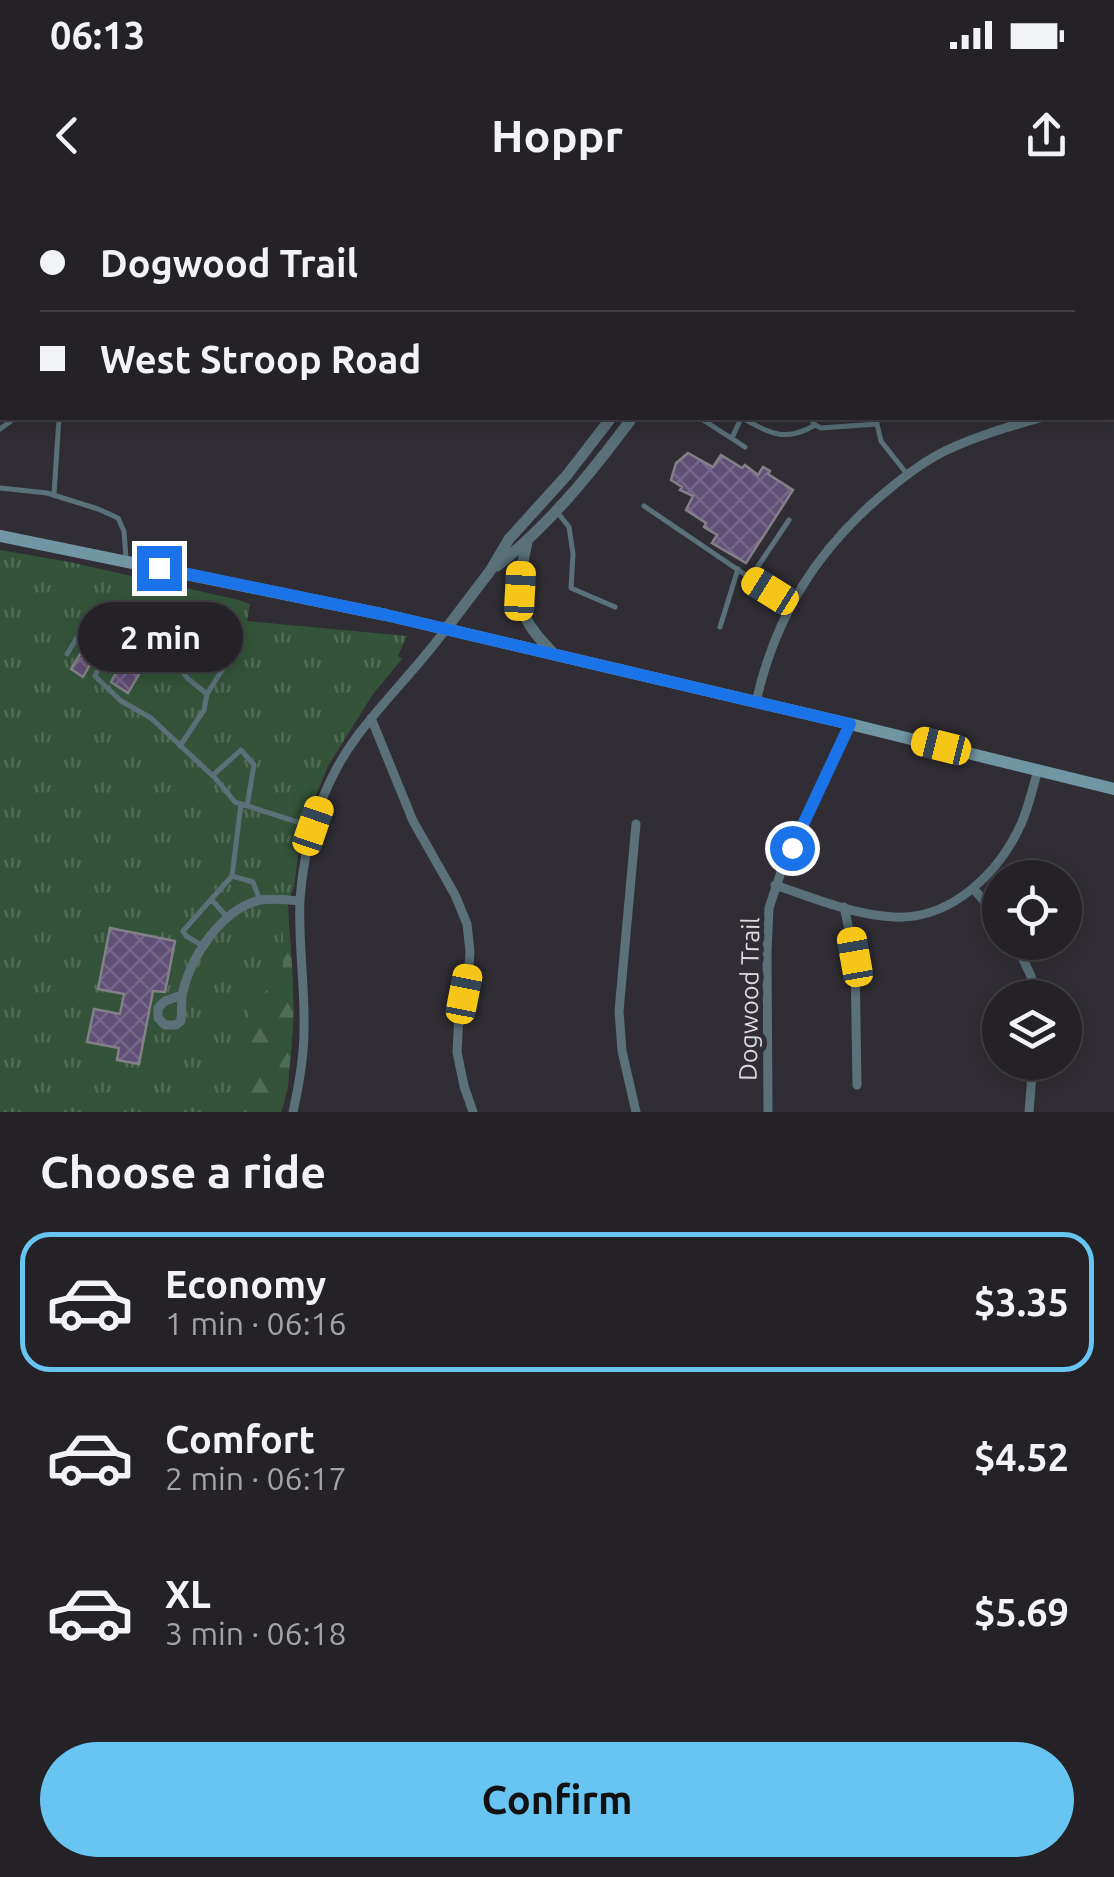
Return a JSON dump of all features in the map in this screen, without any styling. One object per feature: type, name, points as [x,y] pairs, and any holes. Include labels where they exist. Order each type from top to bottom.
[{"type":"main road","points":[[0,536],[446,629],[1114,789]]},
{"type":"street","points":[[293,1112],[304,1028],[302,875],[313,827],[333,777],[372,718],[490,572],[509,539],[567,475],[609,420]]},
{"type":"street","points":[[490,572],[528,542],[588,476],[630,420]]},
{"type":"street","points":[[756,702],[771,648],[790,603],[854,519],[931,458],[965,442],[1034,420]]},
{"type":"street","points":[[528,542],[521,570],[522,607],[527,622],[554,654]]},
{"type":"street","points":[[372,718],[413,820],[467,924],[470,952],[457,1052],[473,1112]]},
{"type":"street","name":"Dogwood Trail","points":[[768,1112],[767,921],[775,885],[850,724]]},
{"type":"street","points":[[775,885],[844,907],[892,917],[926,915],[946,907],[973,888],[1011,844],[1029,804],[1038,770]]},
{"type":"street","points":[[636,824],[619,1010],[622,1050],[636,1112]]},
{"type":"street","points":[[973,888],[982,899]]},
{"type":"street","points":[[182,995],[204,947],[228,918],[260,900],[300,901]]},
{"type":"street","points":[[844,907],[855,957],[857,1085]]},
{"type":"street","points":[[1029,1112],[1032,1080]]},
{"type":"lane","points":[[54,495],[59,420]]},
{"type":"lane","points":[[703,420],[745,447]]},
{"type":"lane","points":[[732,438],[741,420]]},
{"type":"lane","points":[[746,420],[786,436],[816,426]]},
{"type":"lane","points":[[812,420],[822,428],[877,421],[881,442],[907,474]]},
{"type":"lane","points":[[845,420],[846,426]]},
{"type":"lane","points":[[0,488],[54,495],[118,518],[124,531],[126,561]]},
{"type":"lane","points":[[644,506],[790,603]]},
{"type":"lane","points":[[556,511],[569,527],[573,554],[571,588],[615,607]]},
{"type":"lane","points":[[750,578],[789,520]]},
{"type":"lane","points":[[720,627],[738,569]]},
{"type":"lane","points":[[67,654],[86,622],[98,616],[118,627],[95,676],[121,701],[152,718],[235,802],[313,827]]},
{"type":"lane","points":[[180,746],[204,710],[207,694],[226,664],[193,648],[180,667],[186,678],[207,694]]},
{"type":"lane","points":[[204,947],[182,931],[232,876],[254,765],[240,750],[212,775]]},
{"type":"lane","points":[[232,876],[253,882],[260,900]]},
{"type":"lane","points":[[211,899],[228,918]]},
{"type":"green space","points":[[0,550],[239,600],[250,604],[247,621],[407,636],[398,656],[402,659],[373,694],[328,766],[299,849],[288,904],[294,1013],[288,1086],[281,1112],[0,1112]]},
{"type":"green space","points":[[288,919],[293,1011],[284,1103],[281,1112],[247,1112],[247,1078],[241,1063],[245,1027],[254,1000],[273,986],[283,972],[283,925]]},
{"type":"building","points":[[688,453],[713,467],[721,455],[758,475],[763,467],[793,490],[746,563],[712,543],[717,535],[686,510],[693,496],[671,480],[676,463]]},
{"type":"building","points":[[143,624],[181,648],[167,671],[148,659],[128,693],[111,682]]},
{"type":"building","points":[[97,626],[108,633],[83,677],[71,669]]},
{"type":"building","points":[[110,928],[175,941],[165,992],[153,991],[139,1064],[117,1060],[119,1048],[87,1042],[94,1009],[120,1014],[124,994],[98,989]]},
{"type":"route","points":[[159,568],[386,615],[850,724],[792,848]]}]
